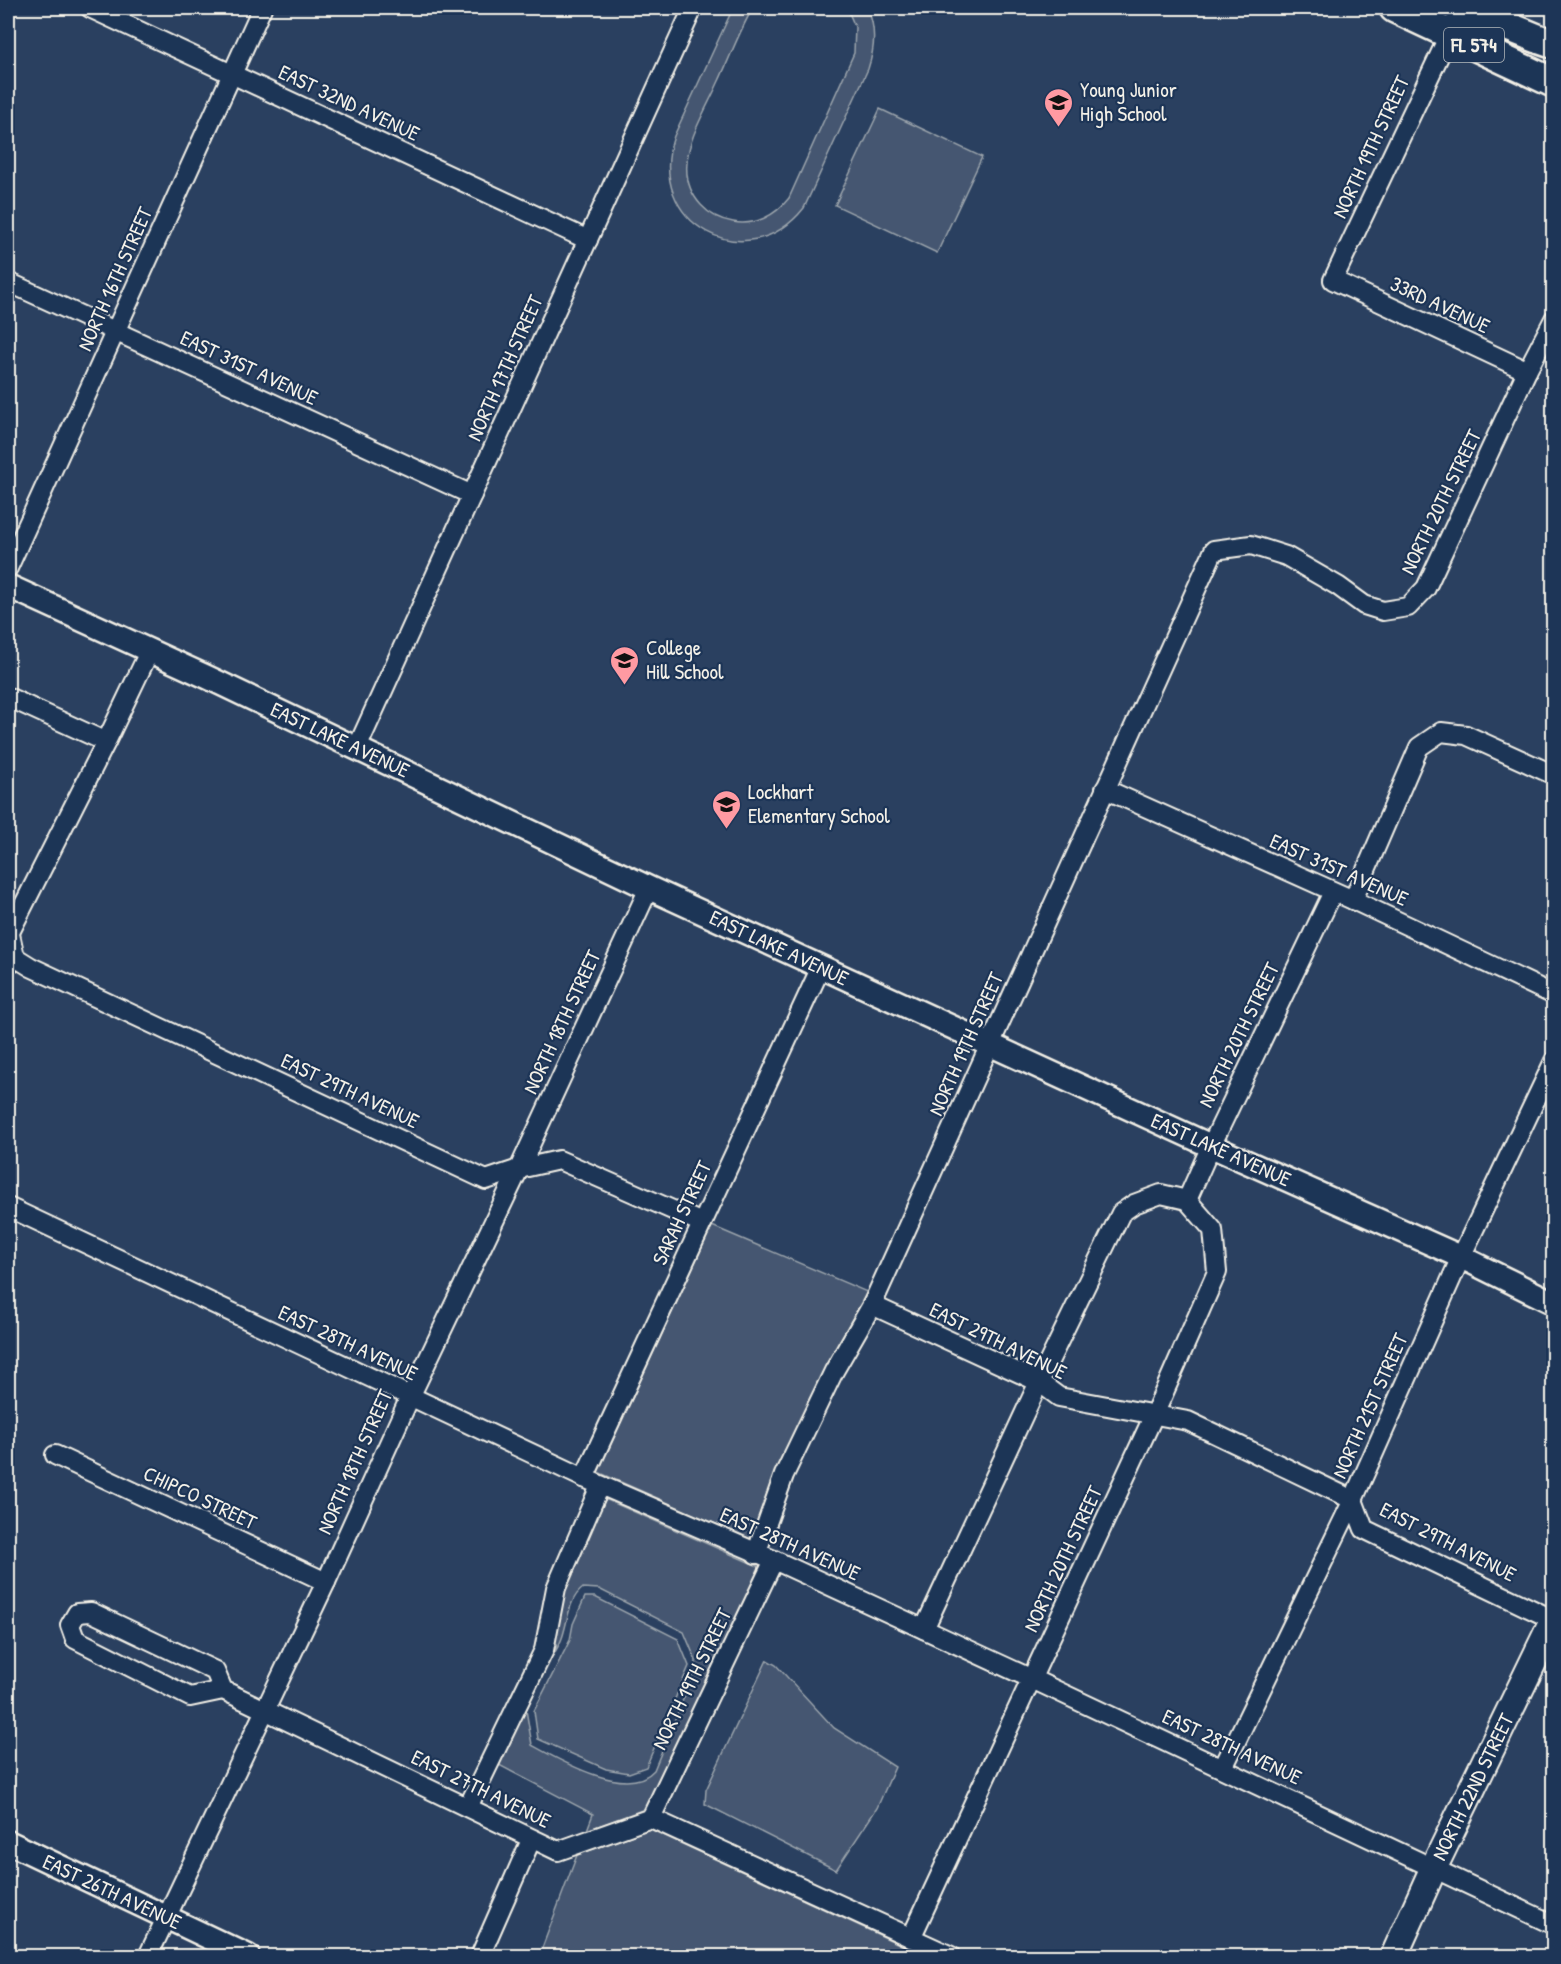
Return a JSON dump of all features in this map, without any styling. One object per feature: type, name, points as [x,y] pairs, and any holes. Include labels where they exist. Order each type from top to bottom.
[{"type":"main road","name":"FL 574","points":[[1394,8],[1554,83]]},
{"type":"main road","name":"FL 574","points":[[1490,8],[1554,39]]},
{"type":"main road","points":[[1450,33],[1462,24],[1489,20],[1554,44]]},
{"type":"main road","name":"NORTH 22ND STREET","points":[[1394,1956],[1434,1867],[1553,1619]]},
{"type":"street","name":"EAST 32ND AVENUE","points":[[90,8],[588,240]]},
{"type":"street","name":"NORTH 16TH STREET","points":[[8,568],[262,8]]},
{"type":"street","name":"NORTH 17TH STREET","points":[[357,748],[693,8]]},
{"type":"street","name":"NORTH 19TH STREET","points":[[1333,280],[1450,33]]},
{"type":"street","name":"33RD AVENUE","points":[[1333,280],[1527,371]]},
{"type":"street","name":"EAST 31ST AVENUE","points":[[8,282],[472,495]]},
{"type":"street","name":"NORTH 20TH STREET","points":[[1214,550],[1251,545],[1286,556],[1338,586],[1364,605],[1383,611],[1408,607],[1426,588],[1527,371],[1554,320]]},
{"type":"street","name":"NORTH 19TH STREET","points":[[756,1554],[784,1475],[834,1371],[872,1305],[1214,550]]},
{"type":"street","name":"EAST LAKE AVENUE","points":[[8,586],[150,650],[649,888],[1211,1146],[1461,1257],[1554,1303]]},
{"type":"street","points":[[8,931],[106,742],[150,650]]},
{"type":"street","points":[[8,697],[106,742]]},
{"type":"street","points":[[1353,900],[1419,747],[1441,732],[1467,735],[1554,775]]},
{"type":"street","name":"EAST 31ST AVENUE","points":[[1105,789],[1353,900],[1554,995]]},
{"type":"street","name":"NORTH 18TH STREET","points":[[148,1956],[326,1582],[410,1397],[649,888]]},
{"type":"street","name":"NORTH 20TH STREET","points":[[911,1938],[1154,1415],[1217,1272],[1214,1230],[1187,1200],[1333,891]]},
{"type":"street","name":"EAST 29TH AVENUE","points":[[8,931],[15,957],[32,967],[486,1180],[519,1169],[559,1160],[702,1223]]},
{"type":"street","name":"SARAH STREET","points":[[468,1807],[544,1650],[556,1588],[592,1482],[702,1223],[821,967]]},
{"type":"street","name":"NORTH 21ST STREET","points":[[1223,1768],[1353,1500],[1461,1257],[1554,1061]]},
{"type":"street","points":[[924,1629],[1121,1213],[1134,1204],[1161,1194],[1187,1200]]},
{"type":"street","name":"EAST 28TH AVENUE","points":[[8,1208],[592,1482],[774,1560],[1032,1679],[1554,1925]]},
{"type":"street","name":"EAST 29TH AVENUE","points":[[872,1305],[1039,1382],[1059,1397],[1188,1421],[1353,1500],[1364,1529],[1553,1619]]},
{"type":"street","name":"CHIPCO STREET","points":[[55,1455],[326,1582]]},
{"type":"street","name":"NORTH 19TH STREET","points":[[651,1818],[774,1560]]},
{"type":"street","name":"EAST 27TH AVENUE","points":[[224,1690],[215,1671],[91,1612],[77,1613],[70,1625],[75,1639],[190,1697],[224,1690],[468,1807],[531,1840],[558,1851],[651,1818]]},
{"type":"street","points":[[651,1818],[951,1956]]},
{"type":"street","points":[[480,1956],[531,1840]]},
{"type":"street","name":"EAST 26TH AVENUE","points":[[8,1842],[248,1956]]},
{"type":"shaded area","points":[[733,8],[753,8],[697,128],[687,160],[687,175],[691,191],[701,205],[715,216],[733,222],[757,221],[771,215],[789,198],[854,53],[855,27],[847,8],[867,8],[874,31],[868,69],[804,208],[781,229],[755,239],[730,240],[706,232],[687,216],[674,194],[669,167],[674,136]]},
{"type":"shaded area","points":[[880,109],[982,157],[937,253],[835,205]]},
{"type":"shaded area","points":[[712,1226],[867,1292],[825,1367],[776,1471],[750,1539],[598,1472]]},
{"type":"shaded area","points":[[605,1499],[760,1567],[645,1809],[587,1830],[593,1814],[499,1765],[549,1661],[526,1710],[532,1745],[593,1774],[628,1781],[642,1778],[654,1770],[696,1668],[696,1661],[684,1632],[599,1589],[583,1588],[574,1598],[562,1638],[553,1656],[565,1590]]},
{"type":"shaded area","points":[[585,1597],[595,1597],[678,1639],[689,1666],[646,1767],[629,1773],[606,1769],[538,1739],[534,1711],[570,1640],[573,1624]]},
{"type":"shaded area","points":[[767,1660],[776,1665],[834,1728],[895,1767],[877,1808],[836,1870],[705,1804],[706,1790]]},
{"type":"shaded area","points":[[650,1829],[925,1956],[539,1956],[577,1855]]},
{"type":"place","name":"Young Junior High School","points":[[1059,128]]},
{"type":"place","name":"College Hill School","points":[[625,686]]},
{"type":"place","name":"Lockhart Elementary School","points":[[727,830]]}]
